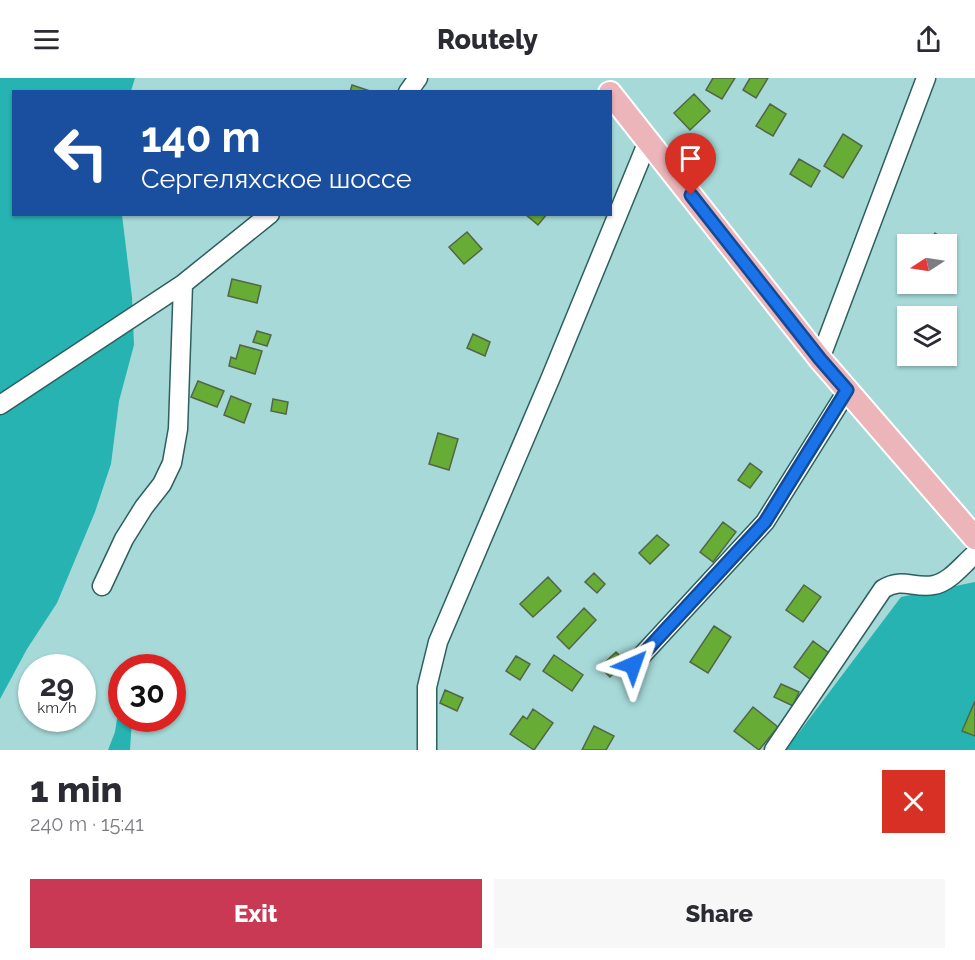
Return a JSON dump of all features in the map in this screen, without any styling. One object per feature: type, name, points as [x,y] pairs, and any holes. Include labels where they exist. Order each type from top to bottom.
[{"type":"main road","points":[[598,78],[608,90]]},
{"type":"main road","points":[[612,95],[820,359],[975,538]]},
{"type":"street","points":[[820,359],[926,78]]},
{"type":"street","points":[[427,750],[427,687],[438,642],[648,141]]},
{"type":"street","points":[[0,405],[183,284],[268,216]]},
{"type":"street","points":[[102,586],[124,539],[162,484],[172,463],[178,429],[183,284]]},
{"type":"street","points":[[633,665],[765,522],[847,390]]},
{"type":"street","points":[[774,750],[883,589],[892,583],[936,585],[945,581],[975,554]]},
{"type":"shaded area","points":[[0,78],[135,78],[131,90],[12,90],[12,216],[122,216],[132,297],[134,345],[119,401],[111,464],[95,512],[57,603],[24,654],[18,654],[18,666],[0,699]]},
{"type":"shaded area","points":[[975,582],[975,750],[782,750],[797,735],[901,597]]},
{"type":"shaded area","points":[[115,732],[131,732],[130,750],[108,750]]},
{"type":"building","points":[[713,78],[735,78],[722,99],[706,90]]},
{"type":"building","points":[[750,78],[768,78],[756,98],[743,90]]},
{"type":"building","points":[[352,85],[367,90],[351,90]]},
{"type":"building","points":[[694,94],[710,111],[690,130],[674,113]]},
{"type":"building","points":[[770,104],[786,114],[773,136],[756,126]]},
{"type":"building","points":[[843,134],[862,146],[843,178],[824,166]]},
{"type":"building","points":[[799,159],[820,171],[811,187],[790,174]]},
{"type":"building","points":[[527,216],[545,216],[538,225]]},
{"type":"building","points":[[467,232],[482,249],[464,264],[449,247]]},
{"type":"building","points":[[232,279],[261,286],[257,303],[228,296]]},
{"type":"building","points":[[257,331],[271,335],[267,346],[253,342]]},
{"type":"building","points":[[473,334],[490,342],[485,356],[467,348]]},
{"type":"building","points":[[240,345],[262,351],[255,374],[229,366],[231,357],[236,359]]},
{"type":"building","points":[[198,381],[224,391],[217,407],[191,397]]},
{"type":"building","points":[[231,396],[251,404],[244,423],[224,415]]},
{"type":"building","points":[[273,399],[288,402],[286,414],[271,411]]},
{"type":"building","points":[[438,433],[458,439],[449,470],[429,464]]},
{"type":"building","points":[[750,463],[762,472],[750,488],[738,480]]},
{"type":"building","points":[[723,522],[736,532],[713,562],[700,552]]},
{"type":"building","points":[[657,535],[669,545],[650,564],[639,553]]},
{"type":"building","points":[[594,573],[605,584],[597,593],[585,582]]},
{"type":"building","points":[[548,577],[561,591],[533,617],[520,604]]},
{"type":"building","points":[[804,585],[821,597],[803,622],[786,610]]},
{"type":"building","points":[[584,608],[596,620],[569,649],[557,637]]},
{"type":"building","points":[[714,626],[731,637],[708,673],[690,662]]},
{"type":"building","points":[[813,641],[829,653],[810,679],[794,667]]},
{"type":"building","points":[[616,652],[626,662],[610,677],[600,667]]},
{"type":"building","points":[[554,655],[583,675],[572,691],[543,671]]},
{"type":"building","points":[[516,656],[530,664],[520,680],[506,671]]},
{"type":"building","points":[[781,684],[799,692],[793,706],[774,697]]},
{"type":"building","points":[[445,690],[463,698],[457,711],[440,703]]},
{"type":"building","points":[[975,701],[975,736],[962,731]]},
{"type":"building","points":[[753,707],[778,727],[759,750],[734,731]]},
{"type":"building","points":[[533,709],[553,723],[534,750],[510,734],[523,716],[527,719]]},
{"type":"building","points":[[594,726],[614,736],[606,750],[582,750]]},
{"type":"route","points":[[633,665],[765,522],[847,390],[691,195]]}]
